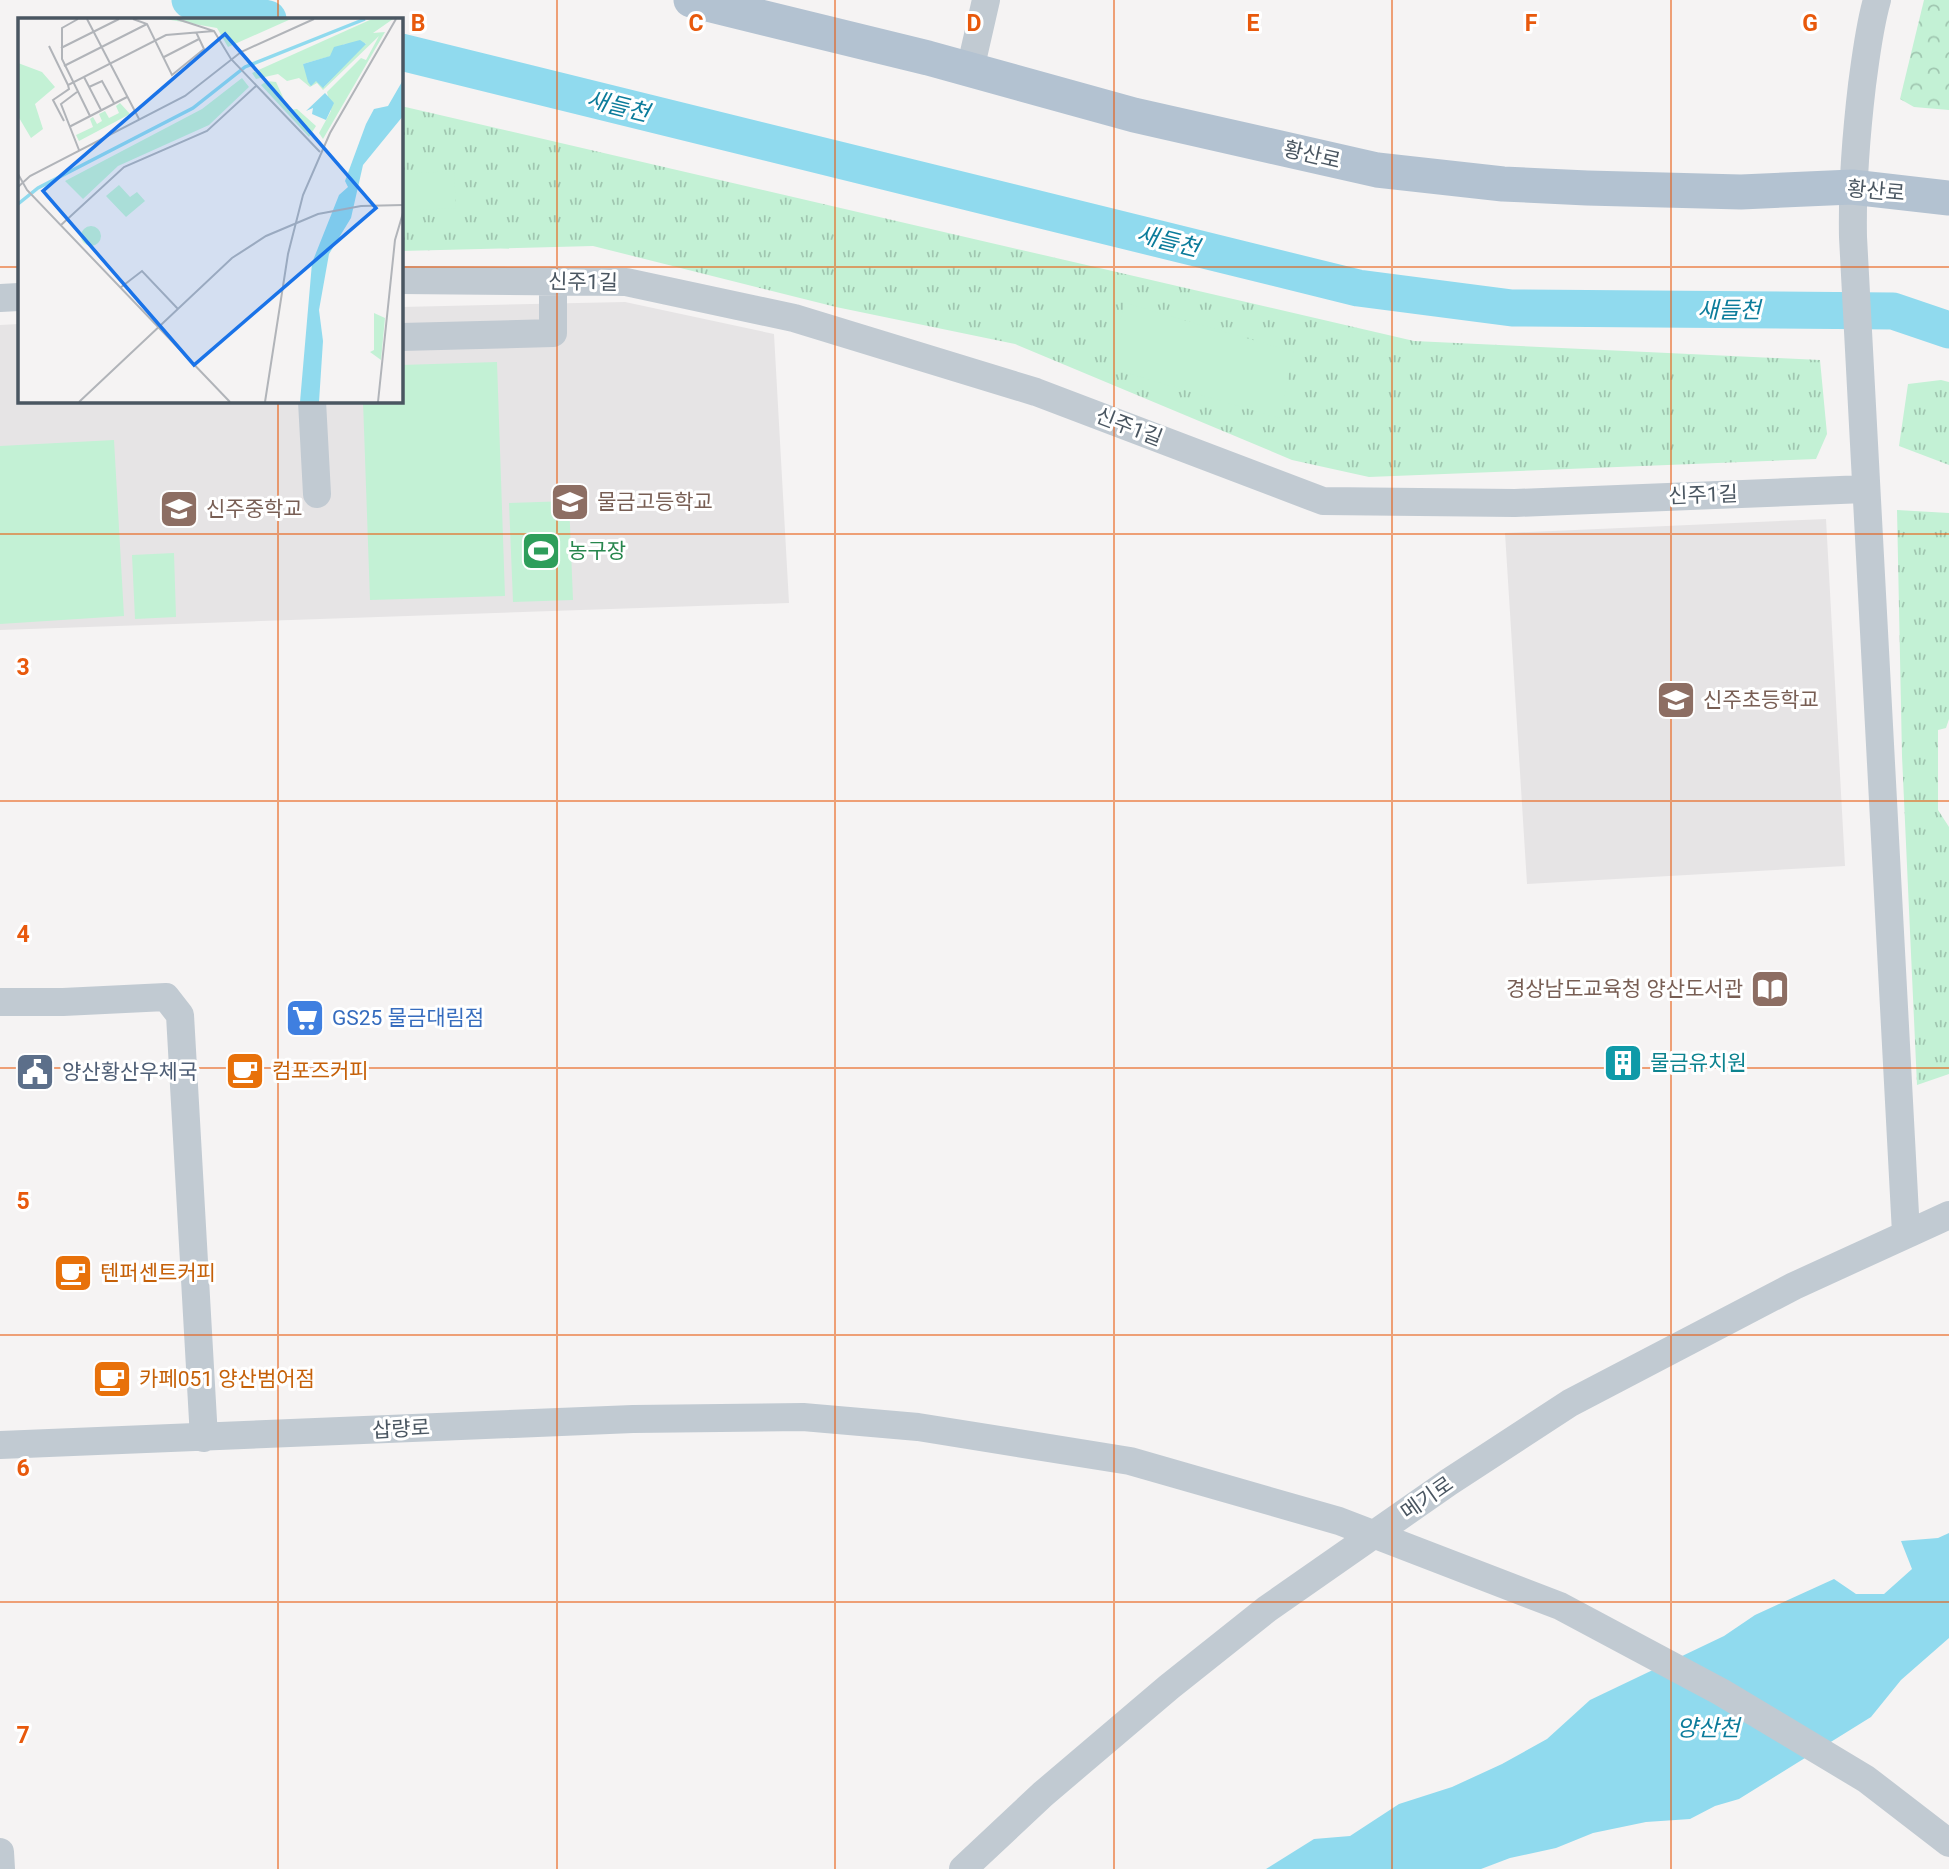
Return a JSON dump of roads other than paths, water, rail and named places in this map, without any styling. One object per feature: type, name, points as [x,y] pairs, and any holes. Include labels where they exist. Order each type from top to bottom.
[{"type":"main road","name":"황산로","points":[[691,0],[970,70],[1134,115],[1377,170],[1503,184],[1741,192],[1852,187],[1949,198]]},
{"type":"street","points":[[970,70],[986,0]]},
{"type":"street","points":[[1877,0],[1870,26],[1852,187],[1853,237],[1906,1233]]},
{"type":"street","name":"신주1길","points":[[402,279],[625,282],[794,318],[1036,392],[1323,501],[1515,503],[1865,489]]},
{"type":"street","points":[[402,337],[553,333],[553,281]]},
{"type":"street","points":[[0,298],[18,297]]},
{"type":"street","points":[[312,402],[317,494]]},
{"type":"street","points":[[0,1002],[166,997],[180,1015],[204,1438]]},
{"type":"street","name":"메기로","points":[[963,1869],[1043,1794],[1169,1686],[1268,1609],[1441,1488],[1570,1403],[1794,1286],[1949,1215]]},
{"type":"street","name":"삽량로","points":[[0,1445],[633,1419],[803,1417],[918,1427],[1130,1461],[1339,1521],[1560,1606],[1721,1692],[1866,1779],[1949,1843]]},
{"type":"street","points":[[0,1852],[1,1869]]},
{"type":"water","name":"양산천","points":[[1949,1533],[1949,1638],[1901,1680],[1871,1717],[1739,1799],[1715,1806],[1690,1819],[1646,1822],[1593,1833],[1556,1848],[1510,1858],[1481,1869],[1266,1869],[1314,1839],[1350,1836],[1399,1804],[1452,1787],[1502,1764],[1547,1739],[1590,1700],[1724,1636],[1755,1615],[1834,1579],[1856,1594],[1884,1594],[1912,1569],[1901,1541],[1938,1538]]},
{"type":"waterway","name":"새들천","points":[[190,0],[264,18]]},
{"type":"waterway","name":"새들천","points":[[402,52],[1358,288],[1512,308],[1893,311],[1949,330]]},
{"type":"place","name":"물금고등학교","points":[[570,502]]},
{"type":"place","name":"신주중학교","points":[[179,509]]},
{"type":"place","name":"농구장","points":[[541,551]]},
{"type":"place","name":"신주초등학교","points":[[1676,700]]},
{"type":"place","name":"경상남도교육청 양산도서관","points":[[1770,989]]},
{"type":"place","name":"GS25 물금대림점","points":[[305,1018]]},
{"type":"place","name":"물금유치원","points":[[1623,1063]]},
{"type":"place","name":"컴포즈커피","points":[[245,1071]]},
{"type":"place","name":"양산황산우체국","points":[[35,1072]]},
{"type":"place","name":"텐퍼센트커피","points":[[73,1273]]},
{"type":"place","name":"카페051 양산범어점","points":[[112,1379]]}]
